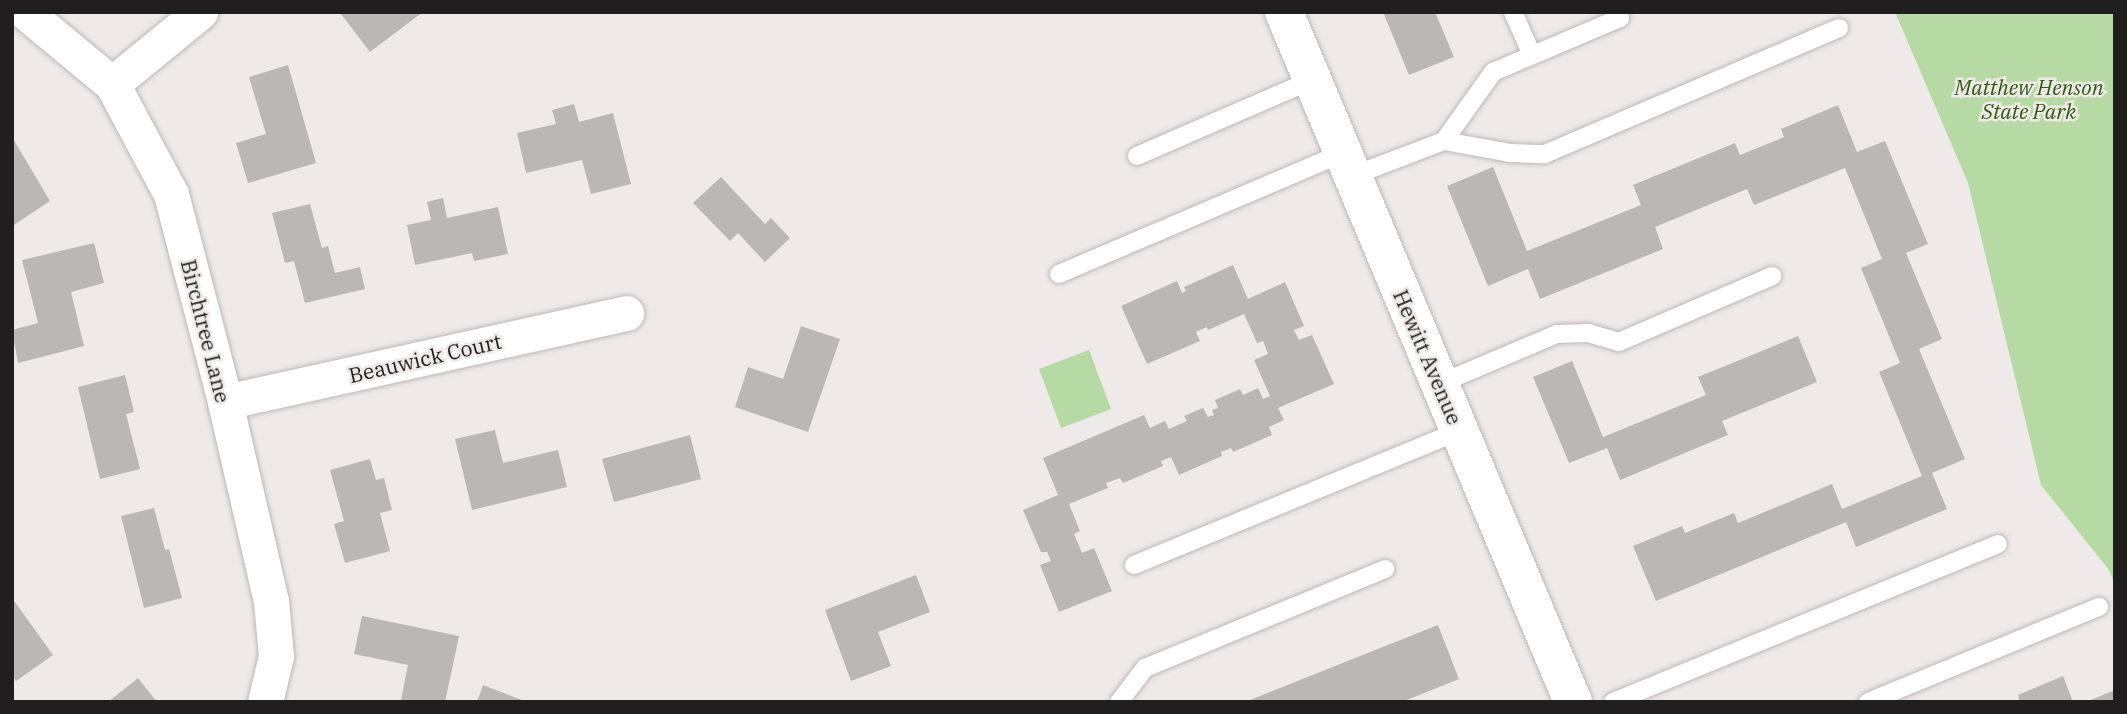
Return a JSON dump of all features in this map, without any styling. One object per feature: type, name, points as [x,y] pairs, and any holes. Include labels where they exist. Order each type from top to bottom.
[{"type":"street","name":"Birchtree Lane","points":[[25,12],[112,84],[171,194],[225,402],[271,601],[276,656],[265,702]]},
{"type":"street","points":[[112,84],[200,12]]},
{"type":"street","name":"Hewitt Avenue","points":[[1284,12],[1573,702]]},
{"type":"street","name":"Beauwick Court","points":[[225,402],[626,313]]},
{"type":"lane","points":[[1513,12],[1532,55]]},
{"type":"lane","points":[[1444,141],[1493,72],[1620,18],[1617,12]]},
{"type":"lane","points":[[1059,274],[1347,165],[1444,141],[1510,153],[1545,154],[1839,28]]},
{"type":"lane","points":[[1137,156],[1312,80]]},
{"type":"lane","points":[[1439,384],[1557,334],[1588,333],[1619,342],[1772,276]]},
{"type":"lane","points":[[1134,565],[1459,431]]},
{"type":"lane","points":[[1613,702],[1998,544]]},
{"type":"lane","points":[[1119,702],[1145,668],[1385,569]]},
{"type":"lane","points":[[1868,702],[2099,607]]},
{"type":"green space","name":"Matthew Henson State Park","points":[[1895,12],[2115,12],[2115,584],[2109,570],[2041,485],[1968,183]]},
{"type":"green space","points":[[1089,350],[1111,409],[1061,428],[1039,369]]},
{"type":"building","points":[[423,12],[370,52],[341,14]]},
{"type":"building","points":[[1383,12],[1435,12],[1454,57],[1409,75]]},
{"type":"building","points":[[288,65],[316,163],[248,183],[236,143],[266,134],[249,77]]},
{"type":"building","points":[[574,104],[579,122],[613,113],[631,184],[591,194],[582,160],[526,173],[517,133],[556,124],[552,110]]},
{"type":"building","points":[[1838,105],[1857,152],[1885,141],[1928,244],[1906,253],[1942,339],[1919,349],[1965,459],[1932,473],[1947,509],[1856,547],[1846,522],[1656,601],[1633,546],[1682,526],[1685,533],[1734,513],[1738,523],[1832,484],[1842,509],[1922,476],[1879,372],[1900,363],[1861,268],[1882,259],[1845,168],[1754,205],[1747,189],[1655,227],[1663,249],[1540,299],[1528,269],[1488,286],[1447,186],[1493,167],[1527,251],[1641,205],[1633,185],[1735,143],[1740,155],[1784,137],[1781,129]]},
{"type":"building","points":[[12,137],[50,201],[14,225],[12,222]]},
{"type":"building","points":[[721,177],[765,224],[771,218],[790,238],[765,262],[738,233],[730,241],[693,203]]},
{"type":"building","points":[[443,198],[447,218],[498,207],[508,254],[474,261],[472,253],[415,265],[407,225],[431,220],[427,202]]},
{"type":"building","points":[[310,204],[322,248],[328,246],[335,273],[360,267],[365,289],[305,303],[294,261],[285,263],[272,213]]},
{"type":"building","points":[[94,243],[104,283],[71,292],[84,346],[18,363],[12,330],[38,323],[22,260]]},
{"type":"building","points":[[1233,265],[1248,299],[1285,282],[1304,326],[1294,330],[1299,340],[1312,335],[1334,384],[1278,408],[1284,420],[1269,427],[1272,435],[1233,452],[1231,448],[1221,452],[1222,456],[1179,475],[1171,457],[1161,461],[1163,466],[1123,483],[1120,478],[1106,483],[1108,488],[1069,504],[1080,531],[1074,534],[1082,553],[1094,548],[1112,591],[1059,612],[1040,565],[1051,561],[1047,552],[1041,552],[1023,510],[1058,495],[1043,458],[1144,415],[1150,428],[1165,421],[1169,429],[1187,421],[1184,416],[1203,408],[1208,417],[1214,415],[1212,410],[1218,408],[1215,400],[1240,389],[1243,395],[1258,388],[1263,399],[1270,396],[1254,360],[1268,354],[1263,341],[1257,343],[1244,314],[1208,330],[1207,327],[1196,332],[1200,341],[1147,364],[1121,306],[1177,281],[1182,293],[1186,291],[1184,287]]},
{"type":"building","points":[[801,326],[840,339],[808,432],[735,407],[748,367],[783,379]]},
{"type":"building","points":[[1798,336],[1817,382],[1722,421],[1728,435],[1620,480],[1607,448],[1569,463],[1533,377],[1572,361],[1603,437],[1706,395],[1698,377]]},
{"type":"building","points":[[125,375],[134,412],[126,414],[140,469],[100,479],[78,387]]},
{"type":"building","points":[[495,430],[503,463],[558,450],[567,487],[472,510],[455,439]]},
{"type":"building","points":[[690,435],[701,479],[614,502],[602,459]]},
{"type":"building","points":[[370,459],[376,480],[384,478],[392,510],[380,513],[390,551],[345,563],[334,524],[344,521],[330,470]]},
{"type":"building","points":[[154,508],[165,550],[169,549],[182,598],[144,608],[121,516]]},
{"type":"building","points":[[916,575],[930,612],[878,632],[891,666],[851,681],[825,610]]},
{"type":"building","points":[[12,598],[53,655],[16,681],[12,675]]},
{"type":"building","points":[[362,616],[459,636],[445,702],[401,700],[408,665],[354,654]]},
{"type":"building","points":[[1438,625],[1459,679],[1402,702],[1245,702]]},
{"type":"building","points":[[2063,676],[2073,702],[2020,702],[2018,695]]},
{"type":"building","points":[[138,678],[157,702],[108,702]]},
{"type":"building","points":[[483,685],[527,702],[477,702]]},
{"type":"building","points":[[2115,690],[2115,702],[2086,702]]}]
